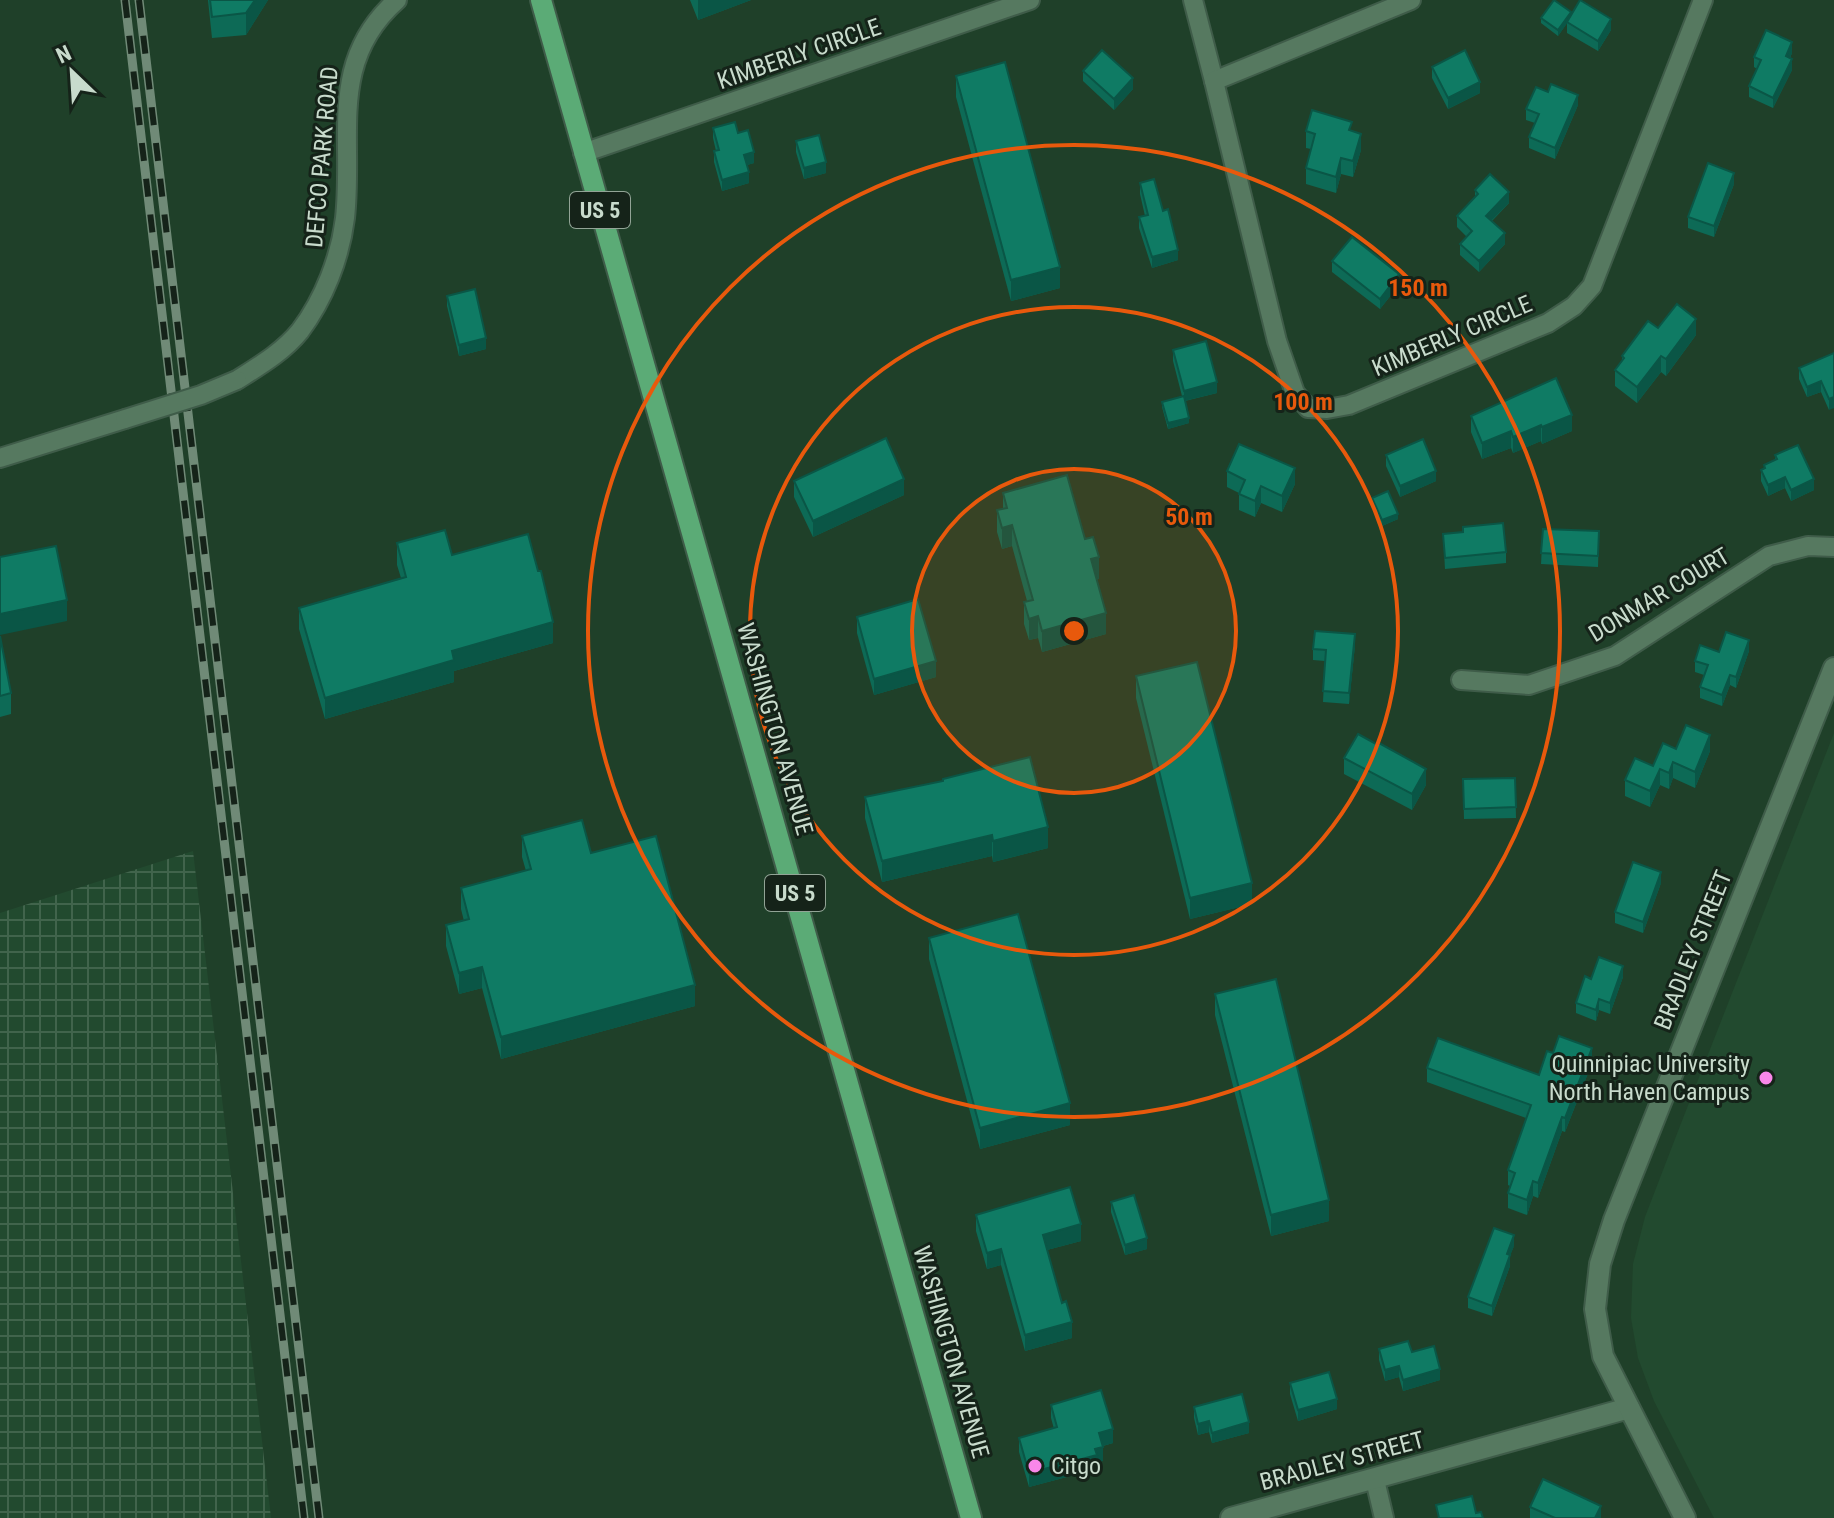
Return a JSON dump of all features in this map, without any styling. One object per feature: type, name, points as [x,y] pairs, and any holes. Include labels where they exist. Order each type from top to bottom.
[{"type":"main road","name":"WASHINGTON AVENUE","points":[[541,0],[971,1518]]},
{"type":"street","name":"DEFCO PARK ROAD","points":[[0,458],[201,395],[237,380],[271,358],[299,332],[320,299],[337,258],[345,218],[349,86],[356,54],[369,31],[397,0]]},
{"type":"street","name":"KIMBERLY CIRCLE","points":[[583,153],[1030,0]]},
{"type":"street","name":"KIMBERLY CIRCLE","points":[[1193,0],[1277,341],[1295,393],[1308,408],[1327,409],[1349,405],[1548,323],[1574,306],[1592,286],[1703,0]]},
{"type":"street","points":[[1214,81],[1411,0]]},
{"type":"street","name":"DONMAR COURT","points":[[1461,680],[1529,685],[1615,656],[1769,556],[1808,546],[1834,547]]},
{"type":"street","name":"BRADLEY STREET","points":[[1231,1518],[1629,1408],[1603,1356],[1595,1309],[1600,1264],[1614,1220],[1834,668]]},
{"type":"street","points":[[1629,1408],[1685,1518]]},
{"type":"street","points":[[1375,1480],[1384,1518]]},
{"type":"shaded area","name":"Quinnipiac University North Haven Campus","points":[[1834,733],[1834,1518],[1714,1518],[1654,1401],[1638,1358],[1631,1318],[1633,1264],[1645,1217]]},
{"type":"shaded area","points":[[193,851],[271,1518],[0,1518],[0,913]]},
{"type":"building","points":[[210,0],[255,0],[246,13],[212,17]]},
{"type":"building","points":[[1554,0],[1571,12],[1558,30],[1541,18]]},
{"type":"building","points":[[1580,0],[1611,19],[1598,41],[1567,22]]},
{"type":"building","points":[[1766,30],[1792,42],[1786,56],[1792,59],[1773,98],[1749,86],[1761,60],[1754,57]]},
{"type":"building","points":[[1102,50],[1133,78],[1114,99],[1083,71]]},
{"type":"building","points":[[1465,50],[1480,82],[1448,98],[1432,67]]},
{"type":"building","points":[[1005,62],[1060,267],[1011,280],[956,76]]},
{"type":"building","points":[[1551,84],[1578,95],[1555,148],[1529,137],[1539,114],[1526,109],[1536,87],[1548,92]]},
{"type":"building","points":[[1312,110],[1352,122],[1349,130],[1361,134],[1353,161],[1341,158],[1336,177],[1306,168],[1315,134],[1306,131]]},
{"type":"building","points":[[735,122],[738,133],[748,130],[754,152],[744,155],[749,172],[722,180],[714,151],[719,150],[713,128]]},
{"type":"building","points":[[819,135],[826,162],[804,168],[796,141]]},
{"type":"building","points":[[1708,163],[1734,173],[1714,226],[1688,217]]},
{"type":"building","points":[[1490,174],[1509,192],[1486,216],[1505,233],[1479,261],[1460,244],[1472,231],[1457,216],[1478,194],[1475,190]]},
{"type":"building","points":[[1154,179],[1163,211],[1168,209],[1178,250],[1152,257],[1139,217],[1148,215],[1140,183]]},
{"type":"building","points":[[1352,237],[1399,274],[1380,299],[1332,261]]},
{"type":"building","points":[[475,289],[486,338],[459,345],[447,296]]},
{"type":"building","points":[[1677,304],[1696,319],[1666,359],[1661,356],[1637,387],[1615,370],[1648,321],[1658,328]]},
{"type":"building","points":[[1206,341],[1217,382],[1184,391],[1173,350]]},
{"type":"building","points":[[1834,353],[1834,397],[1829,399],[1821,381],[1807,387],[1799,368]]},
{"type":"building","points":[[1556,378],[1572,415],[1513,437],[1511,431],[1482,443],[1471,416]]},
{"type":"building","points":[[1184,396],[1189,418],[1168,423],[1162,402]]},
{"type":"building","points":[[886,438],[904,479],[813,521],[794,481]]},
{"type":"building","points":[[1423,439],[1436,471],[1400,486],[1386,455]]},
{"type":"building","points":[[1239,444],[1295,468],[1282,496],[1261,486],[1255,501],[1239,494],[1245,480],[1227,471]]},
{"type":"building","points":[[1798,445],[1814,479],[1791,490],[1785,477],[1768,485],[1761,470],[1765,468],[1764,465],[1777,459],[1775,455]]},
{"type":"building","points":[[1067,475],[1085,539],[1093,537],[1099,557],[1091,559],[1106,613],[1042,631],[1038,616],[1029,619],[1024,602],[1033,600],[1012,525],[1002,528],[997,510],[1007,508],[1003,493]]},
{"type":"building","points":[[1388,491],[1398,514],[1382,520],[1372,498]]},
{"type":"building","points":[[1503,523],[1506,552],[1445,558],[1443,534],[1463,532],[1463,527]]},
{"type":"building","points":[[1543,529],[1599,531],[1598,556],[1541,553]]},
{"type":"building","points":[[445,530],[452,555],[528,534],[553,622],[452,651],[454,660],[325,698],[299,608],[406,577],[397,543]]},
{"type":"building","points":[[56,546],[67,600],[0,614],[0,557]]},
{"type":"building","points":[[918,599],[936,661],[874,679],[857,617]]},
{"type":"building","points":[[1315,631],[1355,634],[1349,693],[1323,691],[1326,650],[1313,649]]},
{"type":"building","points":[[1726,632],[1749,640],[1736,677],[1730,675],[1722,695],[1700,687],[1708,665],[1695,661],[1700,645],[1719,652]]},
{"type":"building","points":[[0,636],[11,693],[0,696]]},
{"type":"building","points":[[1197,662],[1252,883],[1190,898],[1136,676]]},
{"type":"building","points":[[1686,725],[1710,735],[1695,772],[1673,762],[1669,773],[1660,769],[1650,791],[1625,780],[1635,758],[1653,766],[1663,743],[1676,749]]},
{"type":"building","points":[[1358,734],[1426,769],[1412,794],[1344,758]]},
{"type":"building","points":[[1030,757],[1048,827],[993,841],[992,835],[882,861],[865,797],[943,781]]},
{"type":"building","points":[[1515,778],[1516,807],[1464,809],[1463,779]]},
{"type":"building","points":[[582,820],[591,853],[656,836],[695,985],[501,1037],[482,967],[459,973],[446,925],[469,919],[461,888],[531,869],[522,836]]},
{"type":"building","points":[[1633,862],[1661,872],[1643,922],[1615,912]]},
{"type":"building","points":[[1018,914],[1070,1103],[980,1128],[929,938]]},
{"type":"building","points":[[1599,957],[1623,966],[1610,1003],[1599,999],[1596,1010],[1576,1003],[1585,976],[1591,979]]},
{"type":"building","points":[[1276,979],[1329,1200],[1271,1215],[1215,994]]},
{"type":"building","points":[[1559,1036],[1592,1048],[1538,1183],[1533,1181],[1527,1200],[1508,1193],[1515,1173],[1508,1170],[1531,1105],[1427,1068],[1438,1038],[1539,1075],[1547,1051],[1553,1053]]},
{"type":"building","points":[[1070,1187],[1081,1224],[1043,1235],[1062,1303],[1066,1301],[1072,1322],[1025,1335],[1001,1249],[987,1253],[976,1215]]},
{"type":"building","points":[[1134,1195],[1147,1238],[1125,1245],[1111,1202]]},
{"type":"building","points":[[1494,1228],[1514,1235],[1492,1306],[1468,1297]]},
{"type":"building","points":[[1408,1341],[1412,1352],[1434,1346],[1440,1369],[1403,1380],[1399,1366],[1385,1370],[1379,1349]]},
{"type":"building","points":[[1329,1372],[1337,1399],[1298,1410],[1290,1383]]},
{"type":"building","points":[[1101,1390],[1113,1429],[1099,1433],[1103,1447],[1095,1449],[1097,1455],[1029,1473],[1019,1438],[1057,1427],[1051,1405]]},
{"type":"building","points":[[1242,1394],[1249,1422],[1212,1433],[1209,1421],[1198,1424],[1194,1407]]},
{"type":"building","points":[[1543,1479],[1601,1506],[1595,1518],[1555,1518],[1530,1507]]},
{"type":"building","points":[[1472,1496],[1476,1513],[1481,1512],[1483,1518],[1439,1518],[1436,1505]]},
{"type":"railway","points":[[125,0],[304,1518]]},
{"type":"railway","points":[[139,0],[319,1518]]},
{"type":"place","name":"Quinnipiac University North Haven Campus","points":[[1766,1078]]},
{"type":"place","name":"Citgo","points":[[1035,1466]]}]
